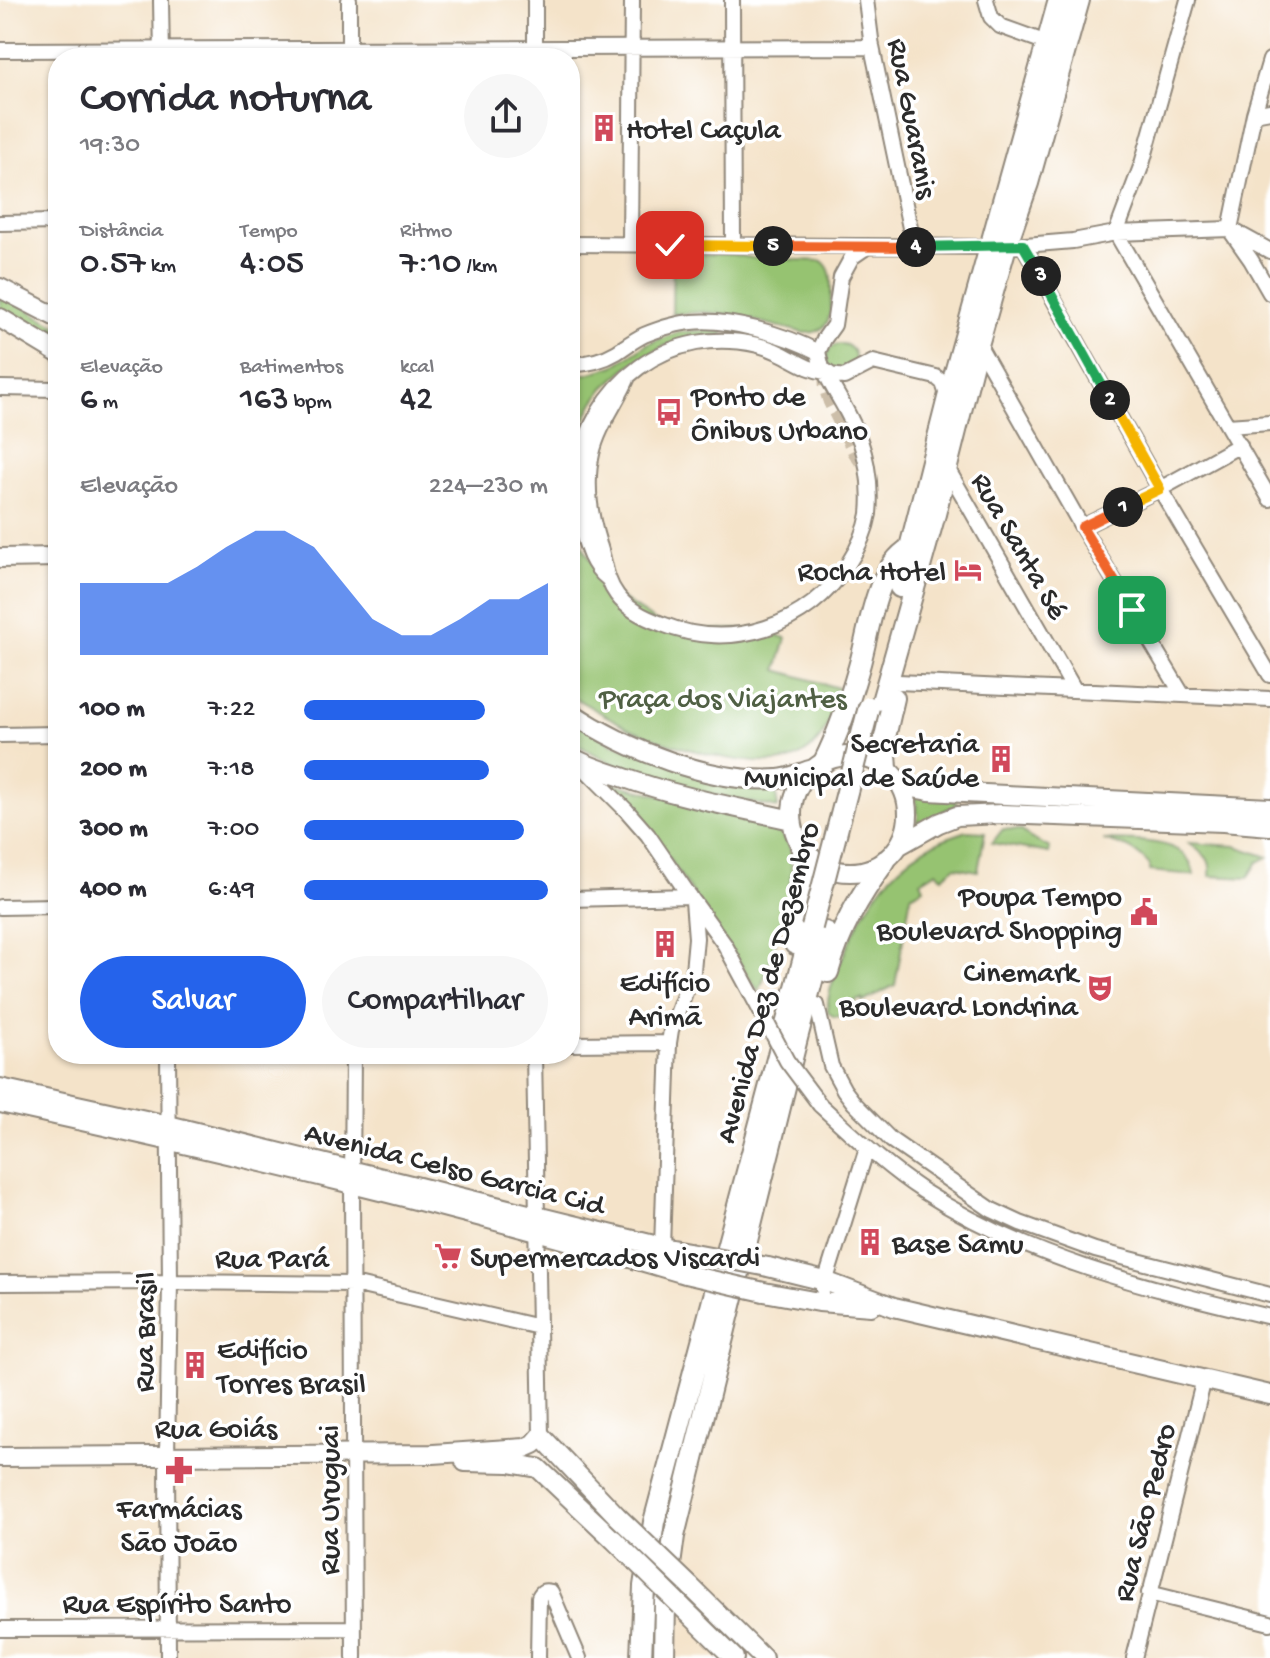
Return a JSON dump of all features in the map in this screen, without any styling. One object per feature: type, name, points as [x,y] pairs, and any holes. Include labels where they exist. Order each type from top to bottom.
[{"type":"highway","name":"Avenida Dez de Dezembro","points":[[641,1658],[644,1586],[654,1522],[818,930],[916,551],[948,398],[1007,246],[1047,43],[1059,0]]},
{"type":"highway","name":"Avenida Dez de Dezembro","points":[[916,551],[947,468],[978,344],[1028,183],[1079,0]]},
{"type":"highway","points":[[819,765],[832,747],[886,574],[894,561],[916,551],[922,589],[885,737],[887,769]]},
{"type":"highway","points":[[788,1044],[781,1018],[788,971],[807,889],[807,871],[801,846]]},
{"type":"highway","points":[[788,1044],[817,1005],[846,923],[885,861]]},
{"type":"highway","name":"Avenida Dez de Dezembro","points":[[664,1658],[665,1602],[674,1536],[788,1044]]},
{"type":"main road","points":[[0,288],[48,313]]},
{"type":"main road","points":[[0,318],[48,347]]},
{"type":"main road","points":[[0,558],[48,557]]},
{"type":"main road","points":[[580,717],[669,761],[751,780],[781,779],[837,757],[863,757],[876,761],[902,786],[909,810],[900,845]]},
{"type":"main road","points":[[580,761],[646,786],[792,820]]},
{"type":"main road","points":[[819,765],[803,779],[796,792],[792,806],[795,834],[810,857],[833,870],[847,872],[873,868],[885,861],[900,845],[957,816],[1001,814],[1270,826]]},
{"type":"main road","points":[[902,786],[929,791],[1270,808]]},
{"type":"main road","name":"Avenida Celso Garcia Cid","points":[[0,1088],[39,1104],[168,1132],[537,1223],[777,1269],[825,1281],[894,1307],[1270,1395]]},
{"type":"main road","name":"Avenida Celso Garcia Cid","points":[[0,1103],[39,1104]]},
{"type":"main road","name":"Avenida Celso Garcia Cid","points":[[537,1223],[685,1274],[819,1302],[894,1307]]},
{"type":"main road","points":[[769,1293],[784,1290],[789,1281],[777,1269]]},
{"type":"main road","points":[[541,1436],[617,1516],[763,1658]]},
{"type":"main road","name":"Rua Goiás","points":[[0,1457],[433,1454],[525,1448],[541,1436]]},
{"type":"main road","name":"Rua Goiás","points":[[433,1454],[463,1462],[509,1463],[538,1468],[734,1658]]},
{"type":"street","points":[[161,0],[162,48]]},
{"type":"street","points":[[349,0],[349,48]]},
{"type":"street","points":[[535,0],[535,48]]},
{"type":"street","points":[[630,244],[632,0]]},
{"type":"street","points":[[732,0],[733,245]]},
{"type":"street","name":"Rua Guaranis","points":[[866,0],[872,47],[914,247]]},
{"type":"street","points":[[986,0],[991,17],[1000,26],[1047,43]]},
{"type":"street","points":[[1116,233],[1142,164],[1188,0]]},
{"type":"street","points":[[580,51],[872,47]]},
{"type":"street","points":[[0,50],[48,51]]},
{"type":"street","points":[[1270,60],[1254,114],[1230,229],[1270,293]]},
{"type":"street","points":[[1254,114],[1270,111]]},
{"type":"street","points":[[0,223],[48,222]]},
{"type":"street","points":[[580,244],[1007,246],[1073,241],[1116,233],[1230,229],[1270,251]]},
{"type":"street","points":[[1116,233],[1270,499]]},
{"type":"street","points":[[868,246],[852,257],[844,271],[834,325],[818,352],[820,363],[825,372],[859,436],[868,473],[869,515],[852,557],[837,581],[791,617],[770,627],[738,635],[703,636],[679,631],[639,613],[621,600],[607,578],[592,517],[589,471],[598,437],[628,377],[643,363],[692,344],[740,342],[777,351],[809,369],[825,372],[837,377],[844,377],[873,362],[936,377],[943,383],[948,398]]},
{"type":"street","points":[[1007,246],[1160,489],[1270,675]]},
{"type":"street","points":[[580,364],[603,359],[646,334],[693,321],[728,323],[789,339],[818,352]]},
{"type":"street","points":[[978,344],[1182,694]]},
{"type":"street","points":[[0,388],[48,389]]},
{"type":"street","points":[[1228,426],[1270,423]]},
{"type":"street","points":[[1082,527],[1240,445]]},
{"type":"street","name":"Rua Santa Sé","points":[[947,468],[1074,689]]},
{"type":"street","points":[[898,682],[1270,699]]},
{"type":"street","points":[[0,735],[48,734]]},
{"type":"street","points":[[580,765],[648,835],[725,945],[787,1061],[820,1105],[867,1148],[922,1191],[985,1227],[1035,1250],[1153,1289],[1270,1317]]},
{"type":"street","points":[[580,899],[692,898]]},
{"type":"street","points":[[656,1265],[662,1247],[669,1043],[693,971],[696,938],[692,898]]},
{"type":"street","points":[[0,907],[48,906]]},
{"type":"street","points":[[817,1005],[831,1066],[854,1103],[891,1140],[992,1210],[1095,1250],[1270,1295]]},
{"type":"street","points":[[580,1044],[669,1043]]},
{"type":"street","name":"Rua Brasil","points":[[168,1064],[168,1658]]},
{"type":"street","name":"Rua Uruguai","points":[[353,1064],[354,1658]]},
{"type":"street","points":[[534,1064],[541,1436]]},
{"type":"street","points":[[819,1302],[867,1148]]},
{"type":"street","name":"Rua Pará","points":[[0,1283],[353,1284],[539,1327]]},
{"type":"street","name":"Rua São Pedro","points":[[1134,1658],[1204,1379]]},
{"type":"street","points":[[538,1658],[539,1597],[546,1590],[551,1592],[579,1658]]},
{"type":"street","points":[[1149,1593],[1270,1623]]},
{"type":"street","name":"Rua Espírito Santo","points":[[0,1629],[354,1628]]},
{"type":"street","points":[[538,1635],[566,1628]]},
{"type":"green space","points":[[730,254],[822,261],[828,267],[831,278],[830,313],[826,325],[805,333],[732,315],[704,312],[672,314],[673,255]]},
{"type":"green space","points":[[0,296],[48,321],[48,342],[0,312]]},
{"type":"green space","points":[[679,332],[724,332],[723,335],[664,346],[630,365],[604,388],[580,429],[580,374],[614,366],[647,344]]},
{"type":"green space","points":[[841,344],[851,348],[855,358],[851,368],[841,372],[831,368],[827,358],[831,348]]},
{"type":"green space","name":"Praça dos Viajantes","points":[[580,542],[611,592],[669,630],[775,629],[778,636],[786,638],[777,670],[838,688],[820,738],[813,747],[792,759],[752,762],[730,759],[664,742],[629,728],[580,701]]},
{"type":"green space","points":[[580,723],[612,744],[775,788],[778,808],[710,794],[629,772],[580,746]]},
{"type":"green space","points":[[608,782],[765,822],[786,840],[791,857],[788,895],[759,992],[641,817]]},
{"type":"green space","points":[[915,795],[957,801],[955,807],[947,809],[916,832],[918,816]]},
{"type":"green space","points":[[1003,829],[1021,830],[1050,848],[1049,853],[992,843]]},
{"type":"green space","points":[[967,831],[985,832],[978,871],[955,867],[942,877],[937,871],[921,881],[924,888],[911,895],[895,985],[863,1002],[862,999],[855,1001],[856,1005],[851,1010],[834,1017],[828,1012],[828,1005],[834,978],[858,924],[879,891],[891,876],[921,851]]},
{"type":"green space","points":[[1103,840],[1143,841],[1171,847],[1190,862],[1194,875],[1149,871],[1149,865],[1134,851]]},
{"type":"green space","points":[[1189,843],[1236,846],[1268,857],[1258,862],[1248,878],[1210,876],[1208,860]]},
{"type":"tunnel","points":[[825,372],[830,402],[868,472]]},
{"type":"place","name":"Hotel Caçula","points":[[604,128]]},
{"type":"place","name":"Ponto de Ônibus Urbano","points":[[669,412]]},
{"type":"place","name":"Rocha Hotel","points":[[968,570]]},
{"type":"place","name":"Secretaria Municipal de Saúde","points":[[1001,759]]},
{"type":"place","name":"Poupa Tempo Boulevard Shopping","points":[[1144,912]]},
{"type":"place","name":"Edifício Arimã","points":[[665,944]]},
{"type":"place","name":"Cinemark Boulevard Londrina","points":[[1100,988]]},
{"type":"place","name":"Base Samu","points":[[870,1242]]},
{"type":"place","name":"Supermercados Viscardi","points":[[448,1256]]},
{"type":"place","name":"Edifício Torres Brasil","points":[[195,1365]]},
{"type":"place","name":"Farmácias São João","points":[[179,1470]]},
{"type":"route","points":[[670,245],[1023,245],[1160,489],[1082,527],[1132,610]]}]
